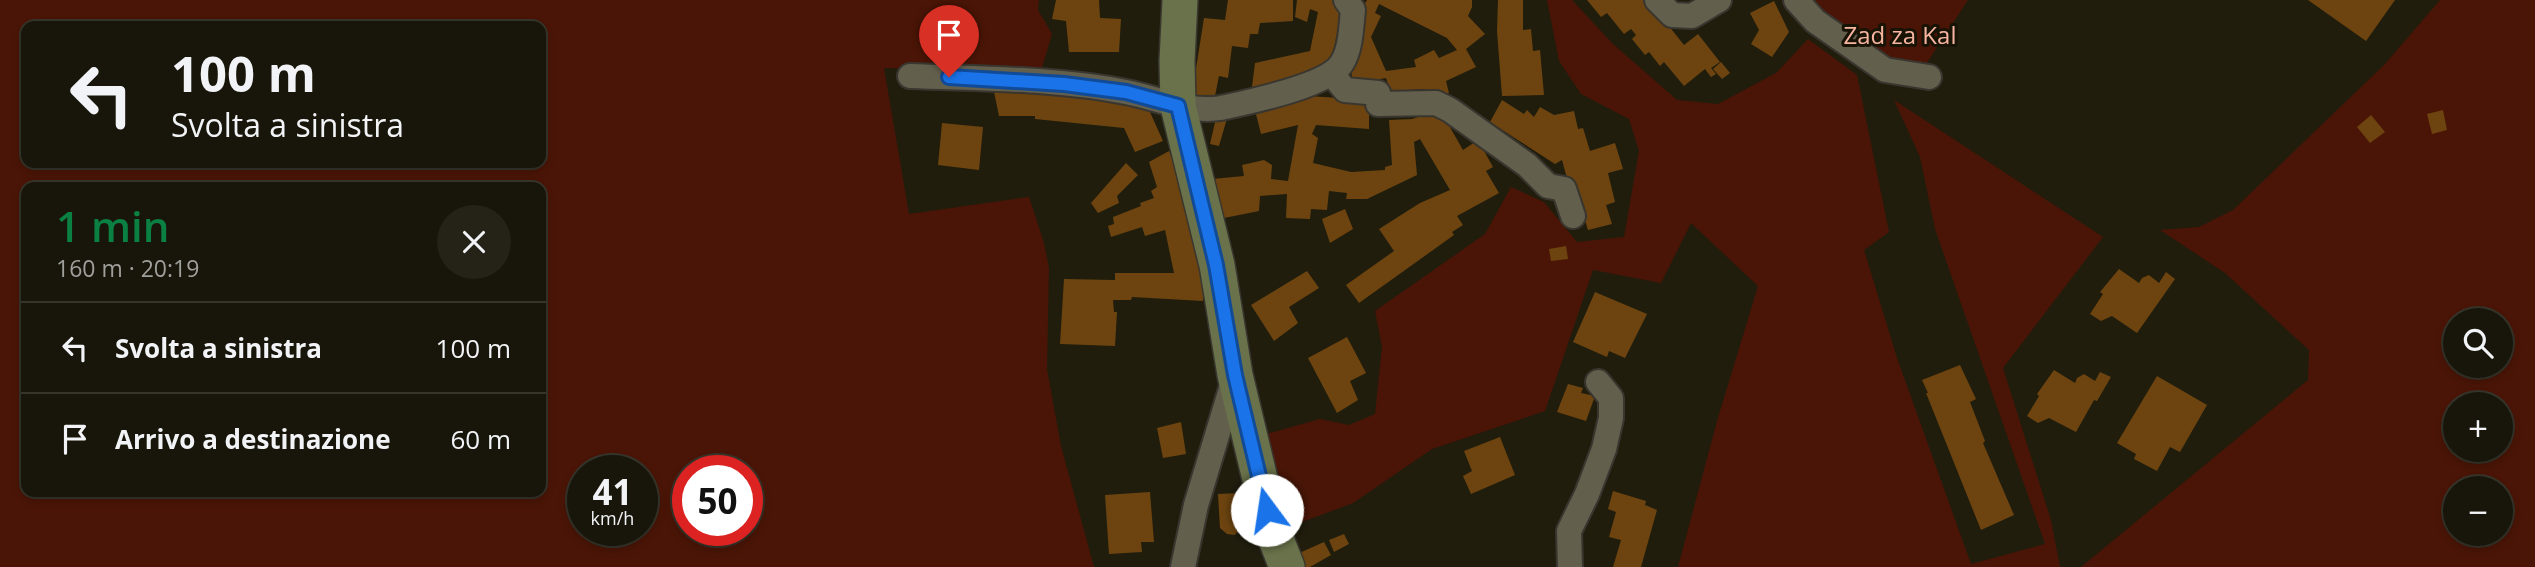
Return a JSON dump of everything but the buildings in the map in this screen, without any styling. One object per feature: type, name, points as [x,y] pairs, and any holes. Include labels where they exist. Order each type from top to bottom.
[{"type":"main road","points":[[1180,0],[1178,106],[1216,265],[1235,375],[1272,528],[1287,567]]},
{"type":"street","points":[[910,76],[1064,84],[1126,92],[1178,106],[1206,110],[1245,103],[1315,82],[1332,74],[1341,65],[1348,51],[1353,10],[1346,0]]},
{"type":"street","points":[[1657,0],[1672,15],[1692,16],[1718,0]]},
{"type":"street","points":[[1796,0],[1815,21],[1885,70],[1928,77]]},
{"type":"street","points":[[1332,74],[1345,90],[1378,93],[1378,104],[1436,103],[1450,110],[1527,165],[1548,186],[1564,189],[1573,216]]},
{"type":"street","points":[[1184,567],[1196,505],[1235,375]]},
{"type":"street","points":[[1570,567],[1569,531],[1604,449],[1611,418],[1611,398],[1598,382]]},
{"type":"green space","points":[[0,0],[1039,0],[1038,10],[1052,34],[1041,71],[884,68],[909,214],[1029,197],[1049,268],[1047,369],[1061,446],[1094,567],[0,567]]},
{"type":"green space","points":[[1547,0],[1572,0],[1612,43],[1677,100],[1718,104],[1776,73],[1808,39],[1857,75],[1889,232],[1864,250],[1897,358],[1971,564],[2045,544],[1935,229],[1920,157],[1894,100],[2103,237],[2003,368],[2051,520],[2060,567],[1678,567],[1717,421],[1758,286],[1691,223],[1661,283],[1593,270],[1545,411],[1432,449],[1353,503],[1286,528],[1266,434],[1320,419],[1349,425],[1375,414],[1382,347],[1375,311],[1485,234],[1511,187],[1544,202],[1577,242],[1624,237],[1639,151],[1629,119],[1581,94],[1559,61]]},
{"type":"green space","name":"Zad za Kal","points":[[1798,0],[1968,0],[1919,75],[1885,70]]},
{"type":"green space","points":[[2440,0],[2535,0],[2535,567],[2081,567],[2308,380],[2309,350],[2225,273],[2160,230],[2199,227],[2233,210],[2385,64]]},
{"type":"route","points":[[949,77],[1064,84],[1126,92],[1178,106],[1216,265],[1235,375],[1267,510]]}]
